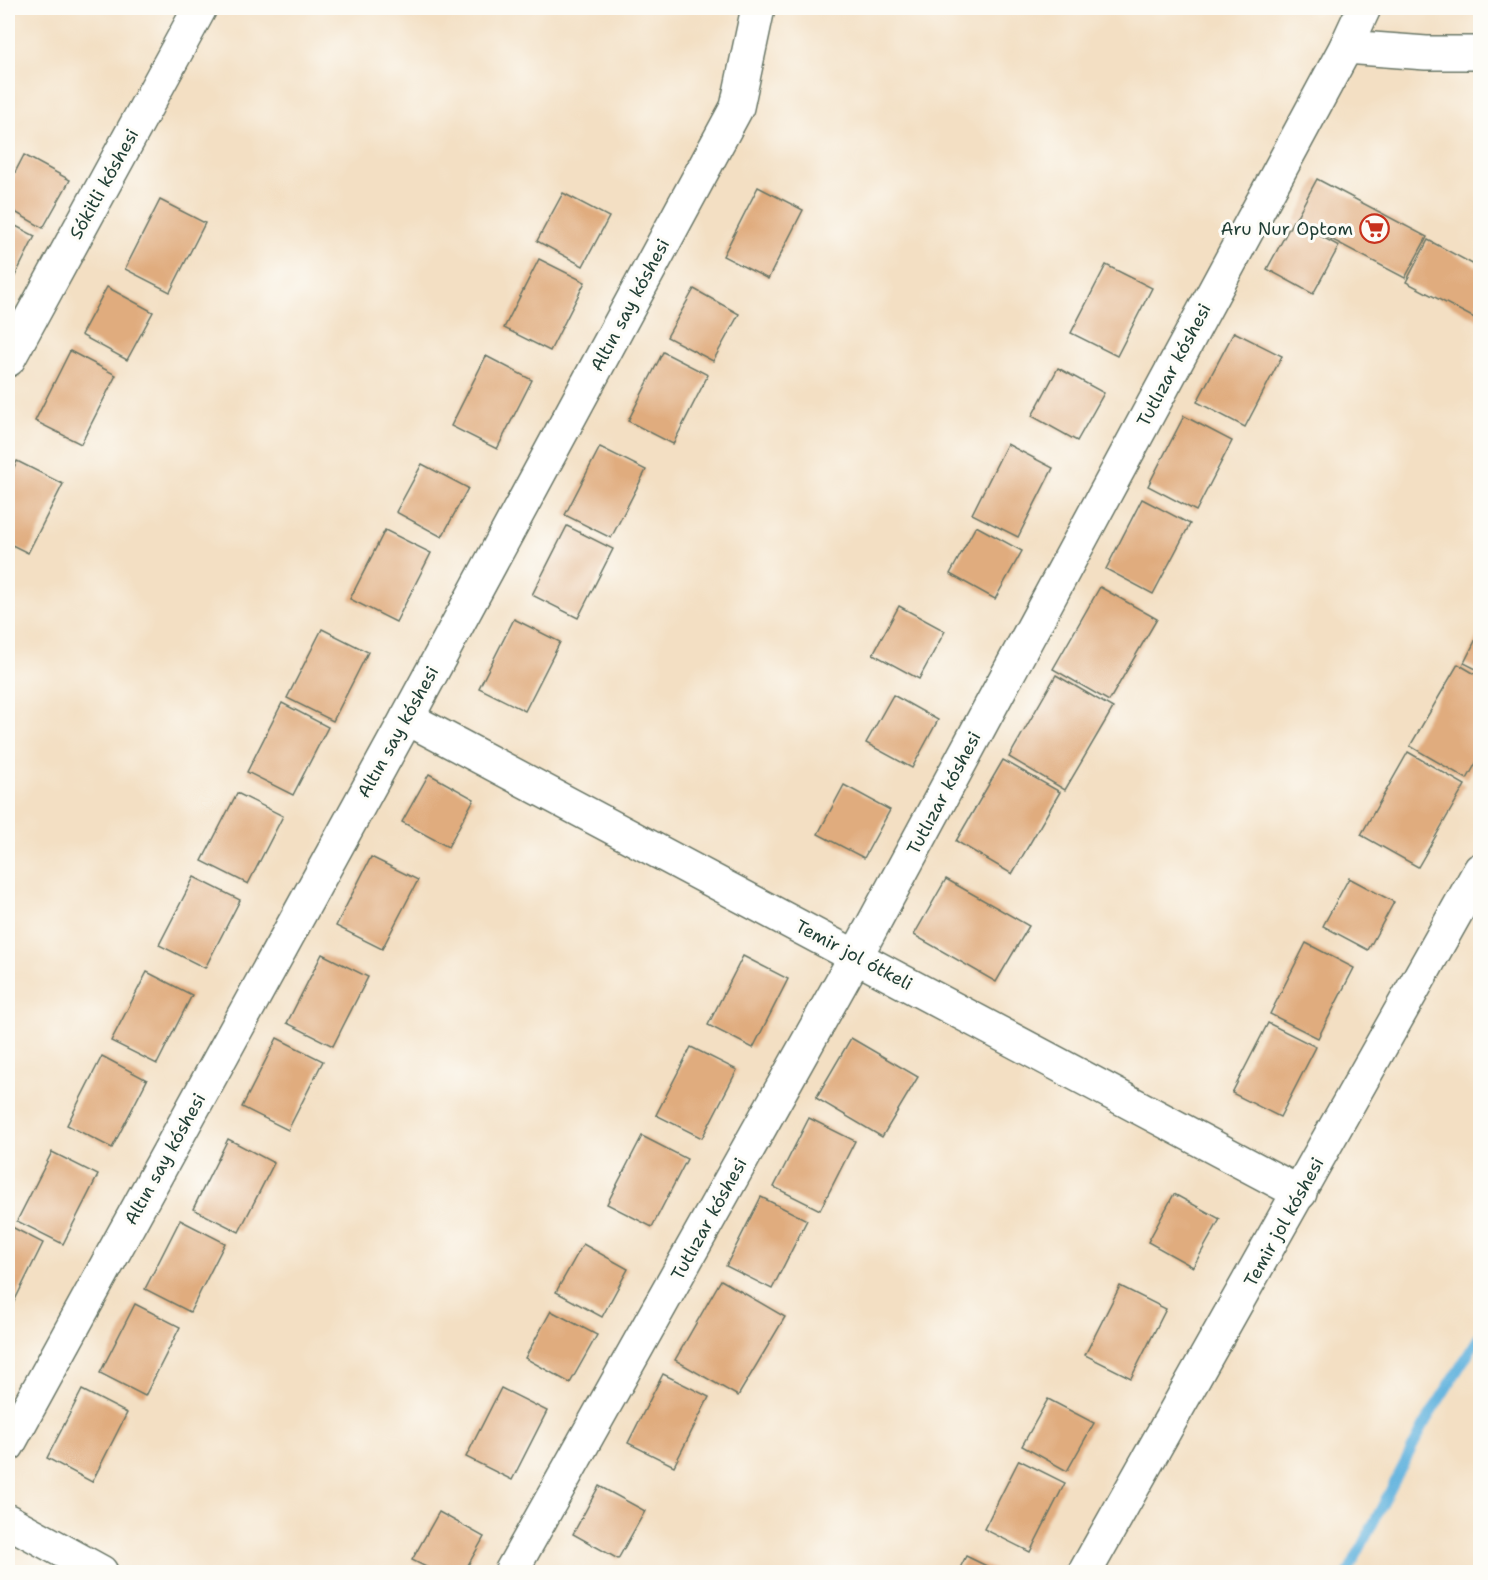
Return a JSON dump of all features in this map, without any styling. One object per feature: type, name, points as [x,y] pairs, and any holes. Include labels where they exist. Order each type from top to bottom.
[{"type":"street","name":"Sókitli kóshesi","points":[[8,360],[200,8]]},
{"type":"street","name":"Altın say kóshesi","points":[[8,1445],[737,107],[758,8]]},
{"type":"street","name":"Tutlızar kóshesi","points":[[511,1572],[856,956],[1346,47],[1364,8]]},
{"type":"street","points":[[1346,47],[1426,53],[1480,53]]},
{"type":"street","name":"Temir jol ótkeli","points":[[406,718],[1300,1193]]},
{"type":"street","name":"Temir jol kóshesi","points":[[1085,1572],[1480,870]]},
{"type":"street","points":[[8,1521],[101,1572]]},
{"type":"building","points":[[24,155],[70,180],[43,228],[8,208],[8,186]]},
{"type":"building","points":[[1317,179],[1427,237],[1405,278],[1295,220]]},
{"type":"building","points":[[758,187],[803,210],[768,279],[723,256]]},
{"type":"building","points":[[563,193],[609,217],[583,266],[537,241]]},
{"type":"building","points":[[160,200],[205,223],[170,292],[125,269]]},
{"type":"building","points":[[1293,221],[1339,246],[1313,294],[1267,269]]},
{"type":"building","points":[[8,222],[35,236],[8,290]]},
{"type":"building","points":[[1428,240],[1480,268],[1480,321],[1406,282]]},
{"type":"building","points":[[539,259],[585,282],[550,351],[504,328]]},
{"type":"building","points":[[1106,265],[1152,288],[1117,356],[1071,333]]},
{"type":"building","points":[[107,287],[153,312],[127,360],[81,335]]},
{"type":"building","points":[[694,289],[739,314],[713,361],[667,337]]},
{"type":"building","points":[[1234,332],[1282,356],[1245,427],[1197,402]]},
{"type":"building","points":[[70,351],[116,375],[81,444],[35,421]]},
{"type":"building","points":[[663,352],[708,375],[673,444],[628,421]]},
{"type":"building","points":[[486,356],[532,380],[497,449],[451,426]]},
{"type":"building","points":[[1058,368],[1104,393],[1077,441],[1032,416]]},
{"type":"building","points":[[1184,416],[1232,441],[1196,511],[1148,486]]},
{"type":"building","points":[[1007,444],[1053,468],[1018,537],[972,514]]},
{"type":"building","points":[[600,447],[646,470],[611,538],[565,515]]},
{"type":"building","points":[[17,461],[63,484],[28,553],[8,543],[8,480]]},
{"type":"building","points":[[422,464],[468,488],[442,537],[396,512]]},
{"type":"building","points":[[1142,499],[1190,524],[1153,594],[1106,569]]},
{"type":"building","points":[[567,526],[613,549],[578,618],[532,595]]},
{"type":"building","points":[[976,526],[1022,551],[995,599],[950,574]]},
{"type":"building","points":[[385,530],[431,553],[396,622],[350,599]]},
{"type":"building","points":[[1100,587],[1157,619],[1109,701],[1053,669]]},
{"type":"building","points":[[899,606],[945,631],[919,679],[873,654]]},
{"type":"building","points":[[514,619],[560,642],[525,711],[479,688]]},
{"type":"building","points":[[322,629],[368,652],[333,721],[287,698]]},
{"type":"building","points":[[1480,631],[1480,671],[1464,663]]},
{"type":"building","points":[[1458,664],[1480,677],[1480,756],[1467,779],[1410,746]]},
{"type":"building","points":[[1056,675],[1113,708],[1065,790],[1009,757]]},
{"type":"building","points":[[893,695],[938,720],[912,768],[866,743]]},
{"type":"building","points":[[282,703],[328,727],[293,795],[247,772]]},
{"type":"building","points":[[1408,752],[1465,785],[1418,867],[1361,835]]},
{"type":"building","points":[[1003,760],[1060,792],[1012,874],[956,841]]},
{"type":"building","points":[[429,774],[474,799],[448,847],[402,822]]},
{"type":"building","points":[[844,785],[890,810],[864,858],[818,834]]},
{"type":"building","points":[[237,793],[283,816],[248,884],[202,861]]},
{"type":"building","points":[[371,857],[418,880],[382,949],[336,926]]},
{"type":"building","points":[[194,877],[240,900],[205,968],[159,945]]},
{"type":"building","points":[[1349,878],[1394,902],[1368,950],[1323,926]]},
{"type":"building","points":[[946,879],[1029,926],[996,982],[914,935]]},
{"type":"building","points":[[1306,943],[1354,968],[1318,1038],[1270,1014]]},
{"type":"building","points":[[322,954],[368,977],[333,1046],[287,1023]]},
{"type":"building","points":[[743,956],[788,979],[753,1048],[708,1025]]},
{"type":"building","points":[[147,972],[192,995],[157,1064],[111,1041]]},
{"type":"building","points":[[1268,1023],[1316,1047],[1280,1117],[1232,1093]]},
{"type":"building","points":[[277,1038],[323,1061],[288,1130],[242,1107]]},
{"type":"building","points":[[851,1038],[918,1077],[882,1137],[816,1098]]},
{"type":"building","points":[[691,1047],[737,1070],[702,1138],[656,1115]]},
{"type":"building","points":[[102,1056],[147,1080],[112,1148],[67,1125]]},
{"type":"building","points":[[809,1118],[855,1141],[820,1210],[774,1187]]},
{"type":"building","points":[[642,1136],[687,1159],[652,1227],[607,1204]]},
{"type":"building","points":[[228,1139],[274,1163],[239,1232],[193,1209]]},
{"type":"building","points":[[52,1152],[98,1175],[63,1244],[17,1221]]},
{"type":"building","points":[[1174,1194],[1220,1219],[1193,1267],[1148,1242]]},
{"type":"building","points":[[761,1197],[807,1220],[772,1289],[726,1266]]},
{"type":"building","points":[[180,1220],[225,1243],[190,1312],[145,1289]]},
{"type":"building","points":[[8,1225],[43,1243],[8,1314]]},
{"type":"building","points":[[583,1244],[628,1269],[602,1317],[556,1292]]},
{"type":"building","points":[[721,1280],[785,1317],[738,1396],[675,1360]]},
{"type":"building","points":[[1120,1286],[1166,1309],[1131,1378],[1085,1355]]},
{"type":"building","points":[[135,1304],[180,1327],[145,1396],[100,1373]]},
{"type":"building","points":[[551,1311],[597,1335],[570,1383],[525,1358]]},
{"type":"building","points":[[663,1374],[709,1397],[674,1466],[628,1443]]},
{"type":"building","points":[[501,1388],[547,1411],[512,1480],[466,1457]]},
{"type":"building","points":[[82,1390],[127,1413],[92,1482],[47,1458]]},
{"type":"building","points":[[1048,1399],[1094,1423],[1067,1471],[1022,1446]]},
{"type":"building","points":[[1019,1460],[1065,1483],[1030,1552],[984,1529]]},
{"type":"building","points":[[599,1486],[645,1511],[618,1559],[573,1534]]},
{"type":"building","points":[[439,1512],[484,1537],[464,1572],[436,1572],[412,1560]]},
{"type":"building","points":[[966,1556],[999,1572],[958,1572]]},
{"type":"waterway","points":[[1348,1572],[1426,1421],[1480,1335]]},
{"type":"place","name":"Aru Nur Optom","points":[[1374,229]]}]
